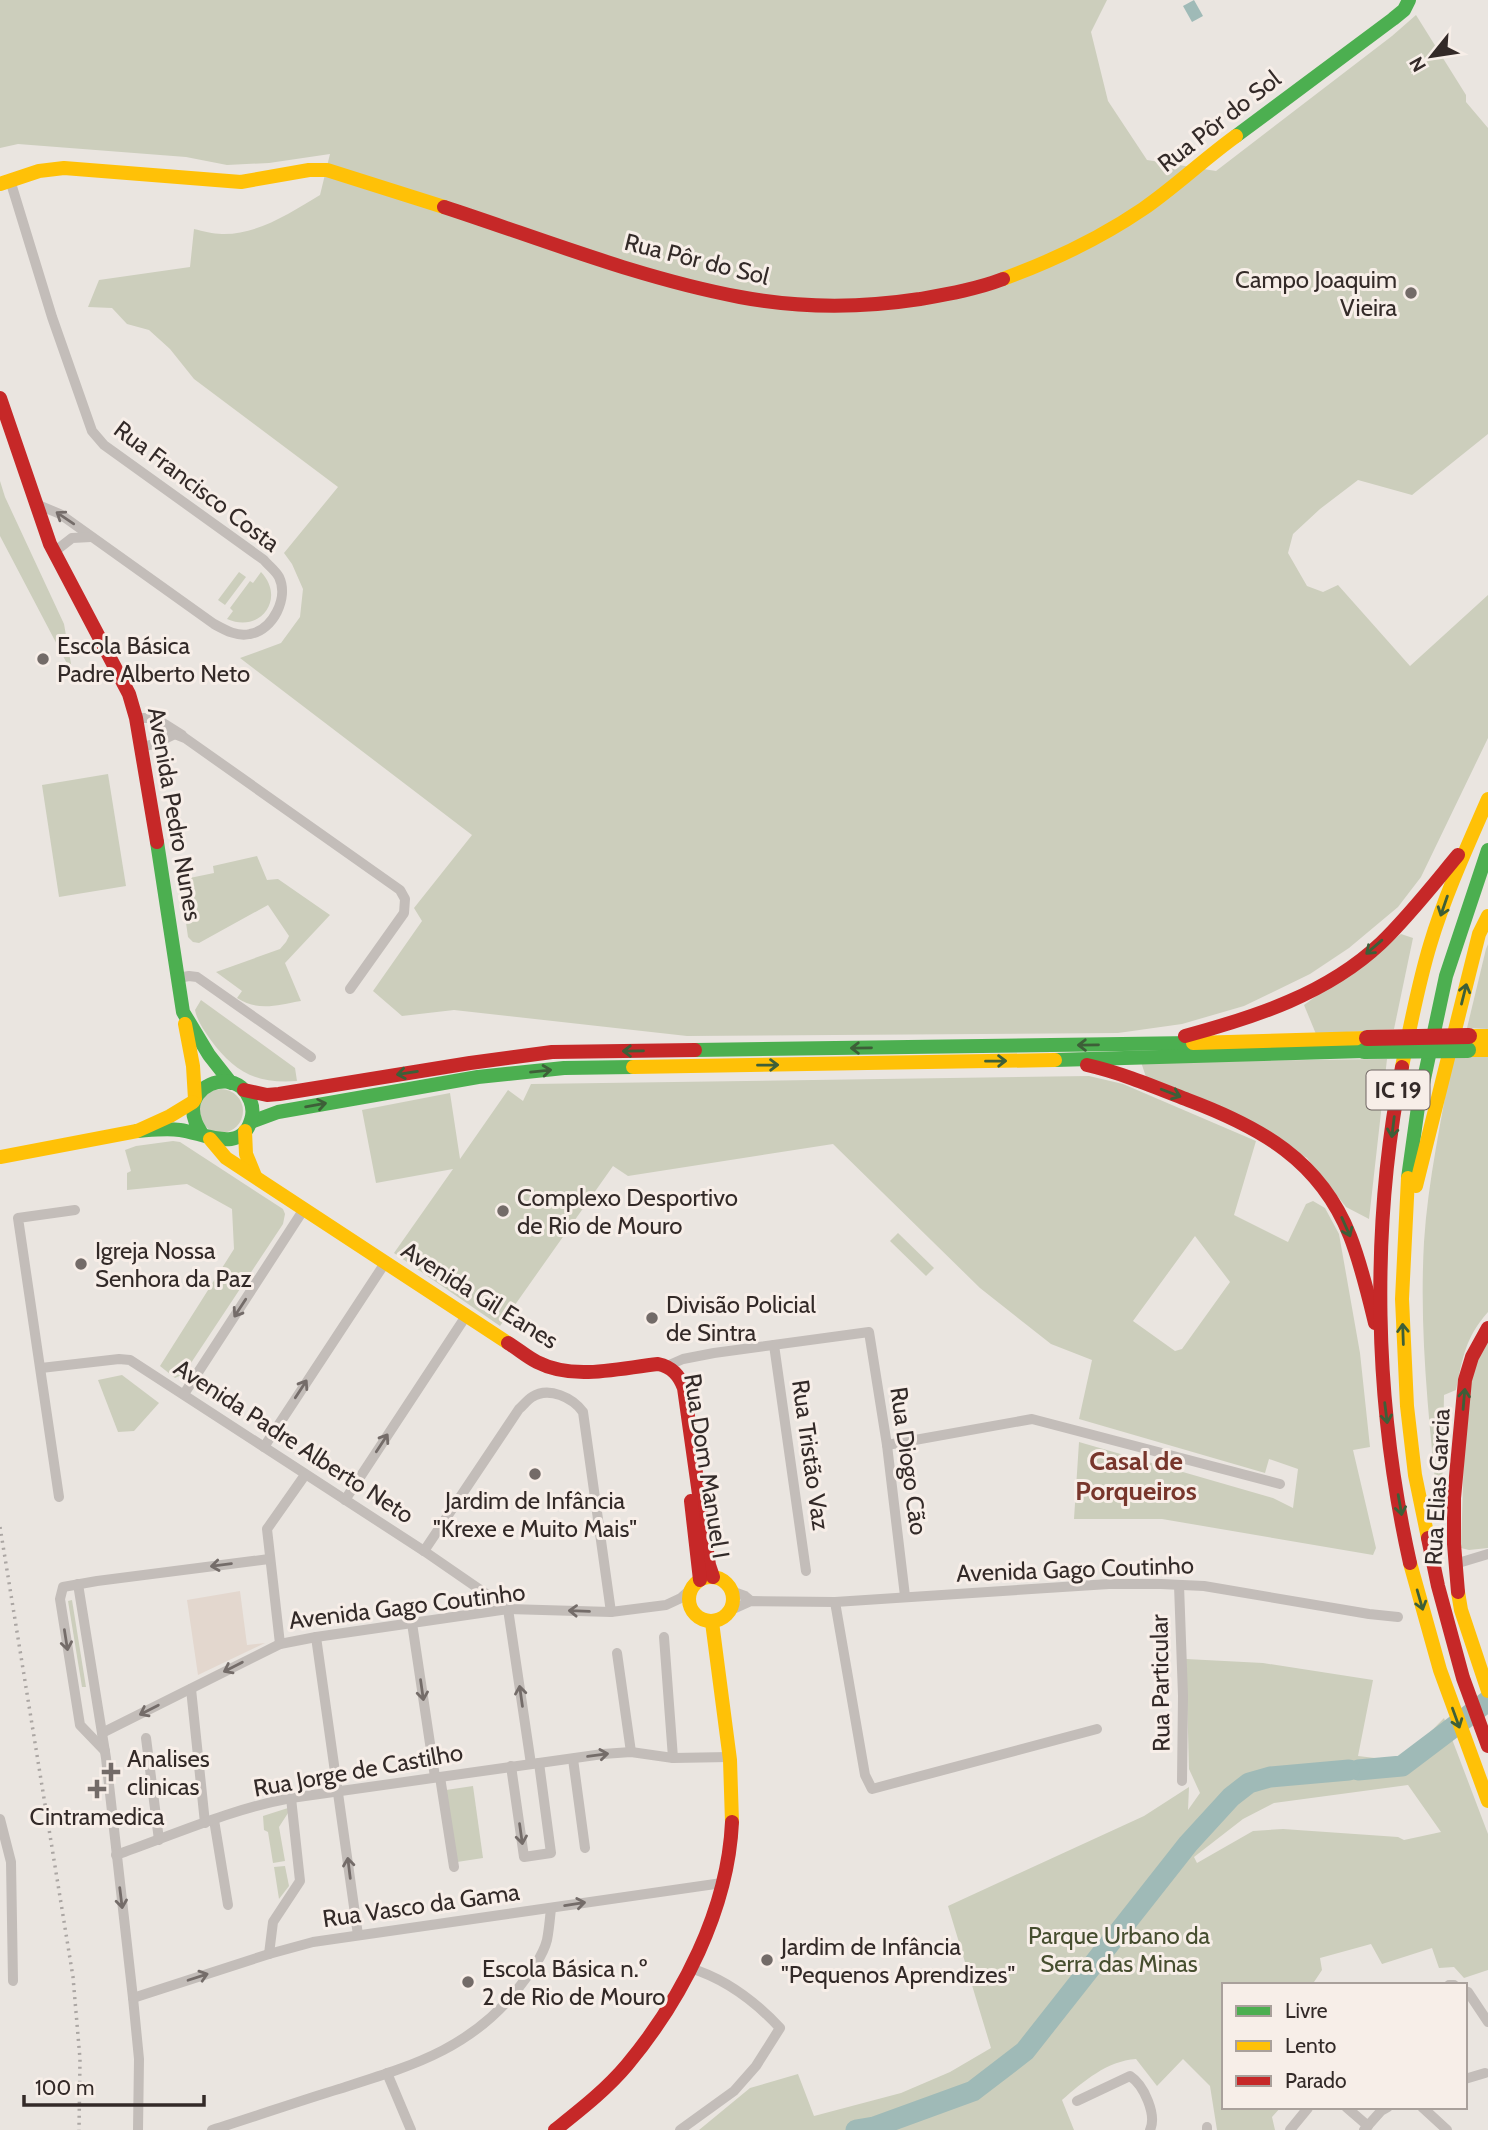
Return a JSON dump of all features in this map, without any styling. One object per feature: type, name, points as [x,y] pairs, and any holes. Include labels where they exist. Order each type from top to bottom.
[{"type":"main road","name":"Rua Pôr do Sol","points":[[5,182],[42,169],[64,168],[241,182],[316,169],[337,173],[714,292],[765,301],[813,305],[876,304],[921,299],[964,290],[1031,269],[1088,242],[1122,222],[1393,19],[1404,10],[1409,0]]},
{"type":"main road","name":"Avenida Pedro Nunes","points":[[0,398],[54,552],[125,684],[136,718],[183,1012],[209,1055],[237,1086]]},
{"type":"main road","name":"IC 19","points":[[1488,799],[1444,905],[1424,967],[1401,1074],[1384,1225],[1382,1348],[1385,1406],[1417,1592],[1444,1685],[1488,1801]]},
{"type":"main road","points":[[1157,1044],[1257,1016],[1286,1005],[1336,977],[1359,961],[1401,923],[1469,842]]},
{"type":"main road","name":"IC 19","points":[[1488,850],[1446,976],[1418,1107],[1409,1166],[1402,1298],[1407,1406],[1415,1475],[1438,1586],[1463,1678],[1488,1745]]},
{"type":"main road","points":[[1405,1227],[1430,1137],[1479,934],[1488,916]]},
{"type":"main road","points":[[183,1012],[193,1066],[193,1119],[206,1136]]},
{"type":"main road","points":[[137,1131],[170,1116],[194,1101],[202,1089],[218,1081],[267,1095],[279,1094],[552,1052],[1469,1043],[1488,1036]]},
{"type":"main road","points":[[1469,1043],[1488,1050]]},
{"type":"main road","points":[[0,1157],[137,1131],[167,1129],[228,1141],[278,1112],[478,1077],[565,1068],[1059,1060],[1365,1044]]},
{"type":"main road","points":[[1059,1060],[1104,1068],[1191,1101],[1274,1141],[1292,1156],[1323,1187],[1346,1226],[1355,1248],[1382,1348]]},
{"type":"main road","points":[[237,1086],[252,1105],[243,1145],[245,1157],[256,1177]]},
{"type":"main road","name":"Avenida Gil Eanes","points":[[206,1136],[226,1158],[525,1355],[549,1367],[574,1373],[589,1373],[658,1364],[667,1366]]},
{"type":"main road","name":"Rua Elias Garcia","points":[[1488,1328],[1472,1357],[1465,1380],[1454,1498],[1455,1564],[1461,1610],[1488,1691]]},
{"type":"main road","name":"Rua Dom Manuel I","points":[[667,1366],[674,1380],[701,1582]]},
{"type":"main road","points":[[701,1582],[726,1583],[731,1591],[733,1603],[720,1620],[712,1622],[700,1619],[694,1615],[688,1602],[701,1582]]},
{"type":"main road","points":[[555,2130],[585,2106],[625,2067],[654,2030],[690,1968],[706,1932],[722,1883],[732,1844],[733,1808],[730,1757],[712,1622]]},
{"type":"street","name":"Rua Francisco Costa","points":[[5,182],[92,431],[104,445],[264,560],[279,577],[282,594],[278,611],[267,626],[251,634],[232,634],[60,514],[36,504]]},
{"type":"street","points":[[54,552],[72,538],[91,537]]},
{"type":"street","points":[[136,718],[155,718],[186,738],[403,894],[406,903],[404,913],[350,989]]},
{"type":"street","points":[[141,747],[175,734],[186,738]]},
{"type":"street","points":[[178,978],[197,977],[311,1057]]},
{"type":"street","points":[[184,1394],[304,1209]]},
{"type":"street","points":[[59,1497],[18,1218],[75,1210]]},
{"type":"street","points":[[264,1447],[385,1263]]},
{"type":"street","points":[[345,1500],[466,1316]]},
{"type":"street","name":"Avenida Gil Eanes","points":[[667,1366],[683,1359],[869,1332]]},
{"type":"street","name":"Rua Diogo Cão","points":[[869,1332],[887,1445],[905,1596]]},
{"type":"street","name":"Rua Tristão Vaz","points":[[774,1345],[806,1571]]},
{"type":"street","name":"Avenida Padre Alberto Neto","points":[[41,1368],[130,1360],[424,1551],[508,1609]]},
{"type":"street","points":[[424,1551],[519,1409],[533,1396],[561,1395],[577,1403],[583,1412],[611,1612]]},
{"type":"street","points":[[887,1445],[1032,1419],[1280,1484]]},
{"type":"street","points":[[280,1644],[267,1529],[305,1475]]},
{"type":"street","points":[[1455,1564],[1488,1555]]},
{"type":"street","points":[[105,1751],[80,1726],[60,1599],[63,1587],[269,1559]]},
{"type":"street","name":"Avenida Gago Coutinho","points":[[102,1733],[280,1644],[508,1609],[611,1612],[666,1605],[681,1598],[701,1582]]},
{"type":"street","points":[[78,1584],[105,1751],[133,1998],[139,2059],[138,2130]]},
{"type":"street","name":"Avenida Gago Coutinho","points":[[730,1610],[751,1601],[835,1602],[1109,1584],[1204,1586],[1398,1617]]},
{"type":"street","name":"Rua Particular","points":[[1179,1585],[1183,1696],[1182,1781]]},
{"type":"street","name":"Avenida Gago Coutinho","points":[[731,1591],[751,1601]]},
{"type":"street","points":[[835,1602],[865,1775],[872,1788],[1097,1730]]},
{"type":"street","points":[[508,1609],[551,1853],[524,1857],[512,1766]]},
{"type":"street","points":[[412,1623],[454,1867]]},
{"type":"street","points":[[316,1637],[358,1935]]},
{"type":"street","points":[[664,1637],[673,1758]]},
{"type":"street","points":[[617,1653],[631,1752]]},
{"type":"street","points":[[191,1689],[210,1821],[228,1905]]},
{"type":"street","points":[[146,1738],[159,1840]]},
{"type":"street","name":"Rua Jorge de Castilho","points":[[116,1855],[210,1821],[291,1798],[603,1754],[631,1752],[673,1758],[730,1757]]},
{"type":"street","points":[[573,1759],[585,1848]]},
{"type":"street","points":[[269,1954],[274,1923],[300,1881],[291,1798]]},
{"type":"street","points":[[0,1819],[11,1862],[13,1981]]},
{"type":"street","name":"Rua Vasco da Gama","points":[[133,1998],[313,1942],[722,1883]]},
{"type":"street","points":[[212,2130],[387,2073],[431,2057],[466,2038],[508,2002],[530,1973],[547,1942],[551,1908]]},
{"type":"street","points":[[680,2130],[734,2091],[755,2066],[780,2028],[764,2010],[741,1993],[711,1975],[690,1968]]},
{"type":"street","points":[[1467,1994],[1488,2022]]},
{"type":"street","points":[[387,2073],[411,2130]]},
{"type":"street","points":[[1467,2078],[1485,2073]]},
{"type":"street","points":[[1077,2101],[1130,2076],[1137,2081],[1146,2098],[1153,2123],[1150,2130]]},
{"type":"street","points":[[1290,2130],[1307,2109]]},
{"type":"street","points":[[1348,2109],[1366,2128],[1384,2109]]},
{"type":"street","points":[[1424,2109],[1447,2130]]},
{"type":"green space","points":[[0,0],[1107,0],[1091,32],[1108,101],[1147,160],[1216,171],[1416,15],[1466,95],[1466,102],[1488,128],[1488,434],[1412,495],[1358,480],[1293,534],[1288,553],[1307,586],[1323,592],[1338,585],[1410,666],[1488,595],[1488,738],[1421,877],[1398,907],[1349,948],[1310,974],[1244,1006],[1182,1024],[1118,1033],[687,1036],[454,1010],[402,1016],[373,991],[422,921],[414,908],[472,835],[240,658],[281,643],[300,617],[303,589],[284,553],[338,487],[194,379],[170,349],[149,330],[127,324],[112,308],[88,307],[99,280],[190,267],[194,229],[222,234],[248,231],[273,222],[320,195],[330,154],[269,163],[227,165],[186,157],[18,144],[0,148]]},
{"type":"green space","points":[[0,481],[64,624],[73,675],[0,536]]},
{"type":"green space","points":[[239,572],[246,577],[225,605],[218,600]]},
{"type":"green space","points":[[261,572],[271,592],[266,611],[250,622],[227,619],[233,611],[230,608],[250,581],[253,583]]},
{"type":"green space","points":[[108,774],[126,886],[59,897],[42,785]]},
{"type":"green space","points":[[257,856],[267,880],[278,879],[330,915],[285,963],[301,1001],[268,1006],[253,1005],[237,998],[242,991],[216,972],[280,949],[286,942],[289,936],[268,905],[199,943],[188,937],[180,880],[214,873],[213,866]]},
{"type":"green space","points":[[1401,934],[1413,938],[1394,1029],[1316,1034],[1304,1005]]},
{"type":"green space","points":[[1488,944],[1488,1029],[1467,1028],[1486,949]]},
{"type":"green space","points":[[201,1000],[295,1068],[297,1081],[258,1078],[237,1068],[210,1039],[197,1018],[195,1010]]},
{"type":"green space","points":[[1488,1056],[1488,1312],[1470,1339],[1456,1390],[1444,1395],[1442,1501],[1438,1509],[1424,1343],[1426,1219],[1452,1057]]},
{"type":"green space","points":[[1387,1059],[1369,1219],[1346,1207],[1307,1158],[1146,1077],[1141,1062]]},
{"type":"green space","points":[[1089,1076],[1123,1084],[1256,1141],[1234,1215],[1288,1242],[1306,1204],[1313,1201],[1325,1208],[1339,1234],[1360,1353],[1370,1447],[1353,1450],[1376,1548],[1373,1555],[1162,1519],[1074,1519],[1079,1442],[1273,1498],[1293,1508],[1298,1469],[1269,1459],[1265,1473],[1079,1419],[1092,1360],[1051,1344],[980,1288],[833,1144],[628,1176],[613,1166],[500,1326],[394,1253],[453,1169],[376,1183],[362,1110],[450,1093],[460,1159],[508,1090],[523,1101],[531,1084]],"holes":[[[1195,1236],[1230,1282],[1182,1349],[1175,1351],[1133,1321]]]},
{"type":"green space","points":[[221,1089],[236,1096],[243,1111],[236,1126],[221,1133],[206,1126],[199,1111],[206,1096]]},
{"type":"green space","points":[[180,1142],[283,1209],[285,1214],[283,1224],[187,1369],[188,1372],[175,1378],[160,1366],[234,1249],[232,1209],[187,1184],[127,1190],[127,1173],[131,1171],[125,1150]]},
{"type":"green space","points":[[898,1233],[934,1268],[926,1276],[890,1241]]},
{"type":"green space","points":[[1488,1337],[1488,1548],[1469,1550],[1461,1548],[1465,1421],[1471,1371]]},
{"type":"green space","points":[[122,1375],[159,1403],[134,1431],[118,1432],[98,1380]]},
{"type":"green space","points":[[72,1600],[86,1687],[82,1687],[68,1601]]},
{"type":"green space","name":"Parque Urbano da Serra das Minas","points":[[1186,1659],[1263,1663],[1373,1680],[1358,1756],[1392,1760],[1406,1757],[1444,1718],[1488,1834],[1488,1970],[1464,1978],[1454,1967],[1439,1968],[1432,1948],[1382,1964],[1371,1944],[1320,1958],[1322,1970],[1313,1983],[1222,1983],[1222,2109],[1279,2109],[1272,2117],[1275,2130],[1217,2130],[1210,2086],[1183,2059],[1157,2086],[1136,2059],[1106,2068],[1087,2079],[1062,2100],[1074,2130],[699,2130],[750,2088],[798,2074],[814,2116],[901,2093],[950,2072],[991,2048],[948,1906],[1144,1816],[1189,1787],[1188,1810],[1200,1793],[1189,1769]],"holes":[[[1408,1785],[1441,1832],[1404,1840],[1398,1837],[1283,1829],[1253,1831],[1197,1863],[1194,1857],[1243,1819],[1274,1803]]]},
{"type":"green space","points":[[473,1786],[483,1858],[457,1862],[446,1790]]},
{"type":"green space","points":[[288,1808],[288,1813],[279,1827],[285,1861],[273,1863],[263,1816]]},
{"type":"green space","points":[[285,1866],[289,1886],[279,1899],[274,1867]]},
{"type":"shaded area","points":[[240,1591],[247,1645],[265,1643],[198,1675],[187,1600]]},
{"type":"water","points":[[1194,0],[1203,16],[1192,22],[1183,6]]},
{"type":"waterway","points":[[1358,1770],[1402,1766],[1488,1701]]},
{"type":"waterway","points":[[856,2130],[874,2127],[973,2091],[1025,2051],[1188,1844],[1231,1797],[1249,1783],[1270,1777],[1349,1770]]},
{"type":"railway","points":[[0,1527],[73,1977],[80,2059],[79,2130]]},
{"type":"traffic: fast","points":[[1236,136],[1393,19],[1404,10],[1409,0]]},
{"type":"traffic: fast","points":[[157,842],[183,1012],[209,1055],[231,1083]]},
{"type":"traffic: fast","points":[[1408,1178],[1418,1107],[1446,976],[1488,850]]},
{"type":"traffic: fast","points":[[695,1050],[1193,1043]]},
{"type":"traffic: fast","points":[[1364,1051],[1468,1050]]},
{"type":"traffic: fast","points":[[1055,1060],[1364,1051]]},
{"type":"traffic: fast","points":[[251,1122],[278,1112],[478,1077],[564,1068],[633,1067]]},
{"type":"traffic: fast","points":[[137,1131],[175,1129],[222,1139],[232,1139],[248,1128],[252,1116],[250,1100],[241,1087],[226,1081],[218,1082],[210,1084],[198,1094],[193,1113],[202,1134]]},
{"type":"traffic: slow","points":[[1003,279],[1075,248],[1126,220],[1236,136]]},
{"type":"traffic: slow","points":[[0,184],[39,171],[64,168],[241,182],[309,170],[327,170],[444,207]]},
{"type":"traffic: slow","points":[[1402,1067],[1418,990],[1436,926],[1488,799]]},
{"type":"traffic: slow","points":[[1416,1186],[1479,934],[1488,916]]},
{"type":"traffic: slow","points":[[185,1024],[193,1066],[195,1099]]},
{"type":"traffic: slow","points":[[1469,1036],[1488,1036]]},
{"type":"traffic: slow","points":[[1193,1043],[1367,1038]]},
{"type":"traffic: slow","points":[[1468,1050],[1488,1050]]},
{"type":"traffic: slow","points":[[633,1067],[1055,1060]]},
{"type":"traffic: slow","points":[[0,1157],[137,1131],[193,1102]]},
{"type":"traffic: slow","points":[[245,1131],[246,1154],[255,1176]]},
{"type":"traffic: slow","points":[[210,1139],[226,1158],[508,1343]]},
{"type":"traffic: slow","points":[[1408,1178],[1402,1299],[1407,1406],[1415,1475],[1428,1538]]},
{"type":"traffic: slow","points":[[1410,1563],[1440,1670],[1488,1801]]},
{"type":"traffic: slow","points":[[711,1577],[727,1583],[733,1599],[727,1615],[711,1621],[695,1615],[689,1599],[695,1583],[711,1577]]},
{"type":"traffic: slow","points":[[1458,1592],[1461,1610],[1488,1691]]},
{"type":"traffic: slow","points":[[712,1622],[730,1760],[732,1822]]},
{"type":"traffic: jam","points":[[444,207],[628,269],[702,289],[762,301],[830,306],[875,304],[952,293],[1003,279]]},
{"type":"traffic: jam","points":[[0,398],[50,544],[129,694],[136,718],[157,842]]},
{"type":"traffic: jam","points":[[1185,1036],[1238,1021],[1289,1002],[1314,990],[1360,961],[1391,933],[1458,855]]},
{"type":"traffic: jam","points":[[1367,1038],[1469,1036]]},
{"type":"traffic: jam","points":[[244,1090],[267,1095],[279,1094],[552,1052],[695,1050]]},
{"type":"traffic: jam","points":[[1087,1065],[1214,1110],[1263,1135],[1305,1167],[1322,1186],[1350,1236],[1375,1323]]},
{"type":"traffic: jam","points":[[1402,1067],[1385,1191],[1380,1316],[1389,1440],[1410,1563]]},
{"type":"traffic: jam","points":[[1458,1592],[1454,1498],[1465,1380],[1472,1357],[1488,1328]]},
{"type":"traffic: jam","points":[[508,1343],[537,1362],[566,1371],[597,1372],[658,1364],[671,1369],[677,1375],[684,1388],[709,1565],[713,1577]]},
{"type":"traffic: jam","points":[[691,1501],[700,1580]]},
{"type":"traffic: jam","points":[[1428,1538],[1463,1678],[1488,1746]]},
{"type":"traffic: jam","points":[[555,2130],[619,2074],[666,2012],[699,1952],[712,1920],[729,1855],[732,1822]]},
{"type":"place","name":"Campo Joaquim Vieira","points":[[1411,293]]},
{"type":"place","name":"Escola Básica Padre Alberto Neto","points":[[43,659]]},
{"type":"place","name":"Complexo Desportivo de Rio de Mouro","points":[[503,1211]]},
{"type":"place","name":"Igreja Nossa Senhora da Paz","points":[[81,1264]]},
{"type":"place","name":"Divisão Policial de Sintra","points":[[652,1318]]},
{"type":"place","name":"Jardim de Infância \"Krexe e Muito Mais\"","points":[[535,1474]]},
{"type":"place","name":"Analises clinicas","points":[[111,1772]]},
{"type":"place","name":"Cintramedica","points":[[97,1789]]},
{"type":"place","name":"Jardim de Infância \"Pequenos Aprendizes\"","points":[[767,1960]]},
{"type":"place","name":"Escola Básica n.º 2 de Rio de Mouro","points":[[468,1982]]},
{"type":"district","name":"Casal de Porqueiros","points":[[1136,1476]]}]
